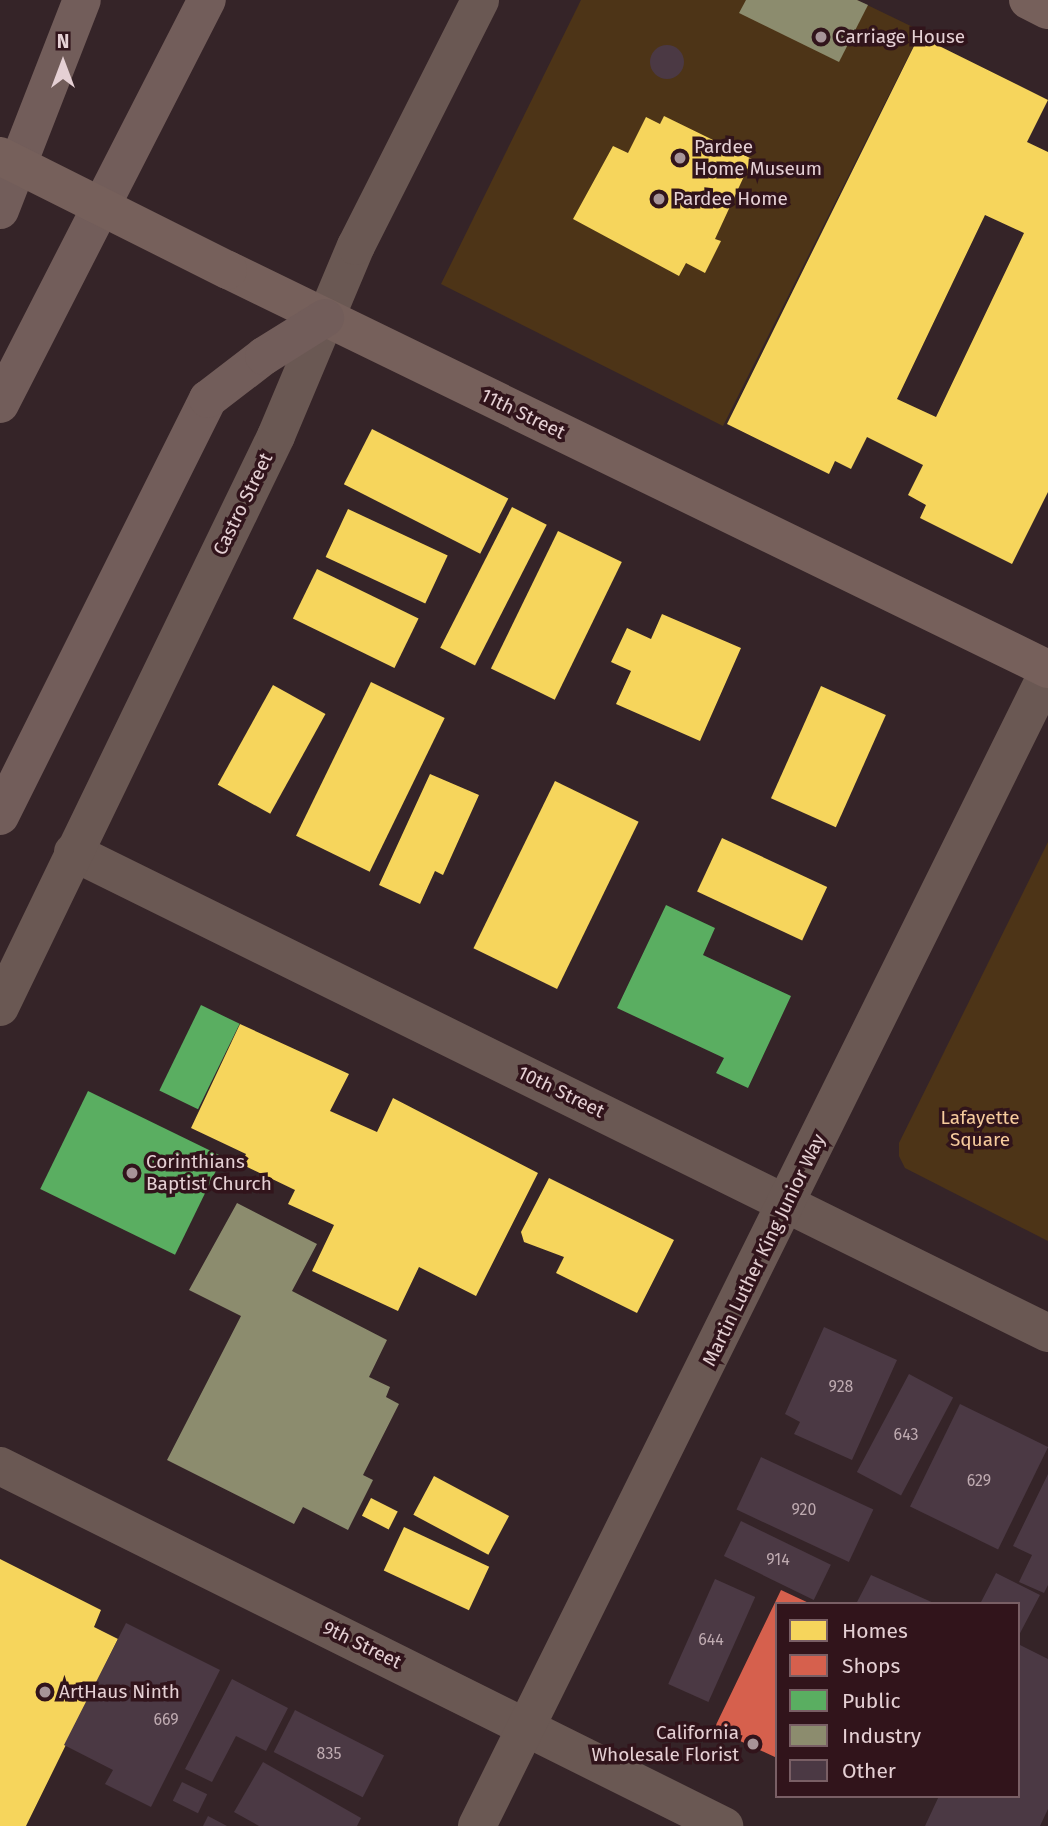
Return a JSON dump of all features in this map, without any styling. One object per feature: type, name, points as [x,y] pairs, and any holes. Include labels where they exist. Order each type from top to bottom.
[{"type":"highway","points":[[0,210],[82,0]]},
{"type":"highway","points":[[0,404],[207,0]]},
{"type":"highway","points":[[0,816],[208,399],[264,356],[325,318]]},
{"type":"main road","points":[[1028,0],[1048,10]]},
{"type":"main road","name":"11th Street","points":[[0,156],[325,318],[1048,670]]},
{"type":"street","name":"Castro Street","points":[[0,1007],[276,436],[325,318],[480,0]]},
{"type":"street","name":"Martin Luther King Junior Way","points":[[477,1826],[1048,670]]},
{"type":"street","name":"10th Street","points":[[73,852],[1048,1333]]},
{"type":"street","name":"9th Street","points":[[0,1466],[724,1826]]},
{"type":"green space","name":"Pardee Home Museum","points":[[581,0],[857,0],[921,31],[723,426],[441,284]]},
{"type":"green space","name":"Lafayette Square","points":[[1048,842],[1048,1241],[905,1168],[899,1156],[899,1143]]},
{"type":"building: Homes","points":[[919,36],[1048,100],[1027,142],[1048,152],[1048,492],[1012,564],[920,518],[926,505],[908,495],[923,465],[867,437],[851,469],[835,461],[829,474],[727,424]],"holes":[[[985,215],[1024,233],[936,417],[897,399]]]},
{"type":"building: Homes","name":"Pardee Home","points":[[664,116],[752,159],[715,239],[721,241],[705,273],[686,263],[679,276],[573,219],[613,146],[628,153],[646,117],[660,124]]},
{"type":"building: Homes","points":[[372,429],[508,498],[480,554],[344,484]]},
{"type":"building: Homes","points":[[512,507],[547,525],[475,665],[440,648]]},
{"type":"building: Homes","points":[[348,509],[448,555],[425,604],[326,557]]},
{"type":"building: Homes","points":[[558,531],[622,562],[555,700],[491,669]]},
{"type":"building: Homes","points":[[317,569],[419,619],[394,668],[293,618]]},
{"type":"building: Homes","points":[[662,614],[741,648],[700,741],[616,704],[631,671],[611,662],[627,628],[651,639]]},
{"type":"building: Homes","points":[[371,682],[445,718],[370,872],[296,836]]},
{"type":"building: Homes","points":[[273,685],[325,714],[270,814],[218,785]]},
{"type":"building: Homes","points":[[821,686],[886,715],[836,827],[771,798]]},
{"type":"building: Homes","points":[[430,774],[479,795],[443,875],[435,871],[420,904],[379,885]]},
{"type":"building: Homes","points":[[555,781],[639,822],[557,989],[473,948]]},
{"type":"building: Homes","points":[[722,838],[827,887],[802,940],[697,891]]},
{"type":"building: Homes","points":[[240,1024],[349,1074],[330,1111],[377,1132],[393,1098],[538,1173],[476,1296],[419,1267],[398,1311],[312,1271],[334,1225],[288,1204],[295,1190],[241,1164],[246,1154],[191,1128]]},
{"type":"building: Homes","points":[[549,1178],[674,1240],[637,1313],[556,1273],[564,1257],[524,1242],[521,1232]]},
{"type":"building: Homes","points":[[434,1476],[509,1516],[488,1555],[413,1515]]},
{"type":"building: Homes","points":[[371,1498],[398,1512],[389,1529],[362,1516]]},
{"type":"building: Homes","points":[[404,1527],[489,1567],[469,1610],[384,1571]]},
{"type":"building: Homes","name":"ArtHaus Ninth","points":[[0,1559],[101,1610],[94,1627],[118,1639],[26,1826],[0,1826]]},
{"type":"building: Shops","points":[[781,1590],[807,1602],[775,1602]]},
{"type":"building: Shops","points":[[775,1602],[775,1757],[714,1729]]},
{"type":"building: Public","points":[[666,905],[715,928],[703,955],[791,996],[748,1088],[716,1073],[724,1058],[617,1008]]},
{"type":"building: Public","points":[[201,1005],[240,1024],[198,1109],[159,1090]]},
{"type":"building: Public","name":"Corinthians Baptist Church","points":[[88,1091],[223,1157],[175,1255],[40,1189]]},
{"type":"building: Industry","name":"Carriage House","points":[[746,0],[857,0],[868,5],[839,62],[739,13]]},
{"type":"building: Industry","points":[[237,1203],[317,1244],[292,1291],[387,1340],[369,1377],[390,1387],[386,1397],[399,1404],[363,1475],[373,1480],[348,1530],[303,1507],[294,1524],[167,1460],[241,1316],[189,1290]]},
{"type":"building: Other","points":[[667,45],[679,50],[684,62],[679,74],[667,79],[655,74],[650,62],[655,50]]},
{"type":"building: Other","points":[[824,1327],[897,1360],[852,1460],[794,1434],[800,1422],[785,1414]]},
{"type":"building: Other","points":[[909,1374],[953,1397],[901,1495],[857,1472]]},
{"type":"building: Other","points":[[960,1404],[1048,1447],[998,1549],[910,1506]]},
{"type":"building: Other","points":[[761,1457],[873,1509],[849,1562],[736,1510]]},
{"type":"building: Other","points":[[1048,1474],[1048,1585],[1044,1593],[1019,1582],[1032,1555],[1013,1546]]},
{"type":"building: Other","points":[[741,1521],[831,1565],[814,1600],[724,1556]]},
{"type":"building: Other","points":[[996,1573],[1040,1595],[1020,1633],[1020,1602],[981,1602]]},
{"type":"building: Other","points":[[871,1575],[932,1602],[857,1602]]},
{"type":"building: Other","points":[[715,1579],[755,1597],[708,1702],[668,1684]]},
{"type":"building: Other","points":[[126,1623],[220,1670],[151,1807],[105,1784],[113,1770],[64,1745]]},
{"type":"building: Other","points":[[1020,1645],[1048,1659],[1048,1809],[1040,1826],[925,1826],[938,1798],[1020,1798]]},
{"type":"building: Other","points":[[232,1679],[288,1708],[266,1751],[236,1736],[212,1782],[185,1769]]},
{"type":"building: Other","points":[[295,1710],[384,1755],[363,1797],[274,1752]]},
{"type":"building: Other","points":[[263,1762],[361,1818],[357,1826],[259,1826],[234,1812]]},
{"type":"building: Other","points":[[182,1782],[207,1794],[198,1813],[173,1801]]},
{"type":"building: Other","points":[[208,1816],[227,1826],[203,1826]]},
{"type":"place","name":"Carriage House","points":[[821,37]]},
{"type":"place","name":"Pardee Home Museum","points":[[680,158]]},
{"type":"place","name":"Pardee Home","points":[[659,199]]},
{"type":"place","name":"Corinthians Baptist Church","points":[[132,1173]]},
{"type":"place","name":"ArtHaus Ninth","points":[[45,1692]]},
{"type":"place","name":"California Wholesale Florist","points":[[753,1744]]}]
